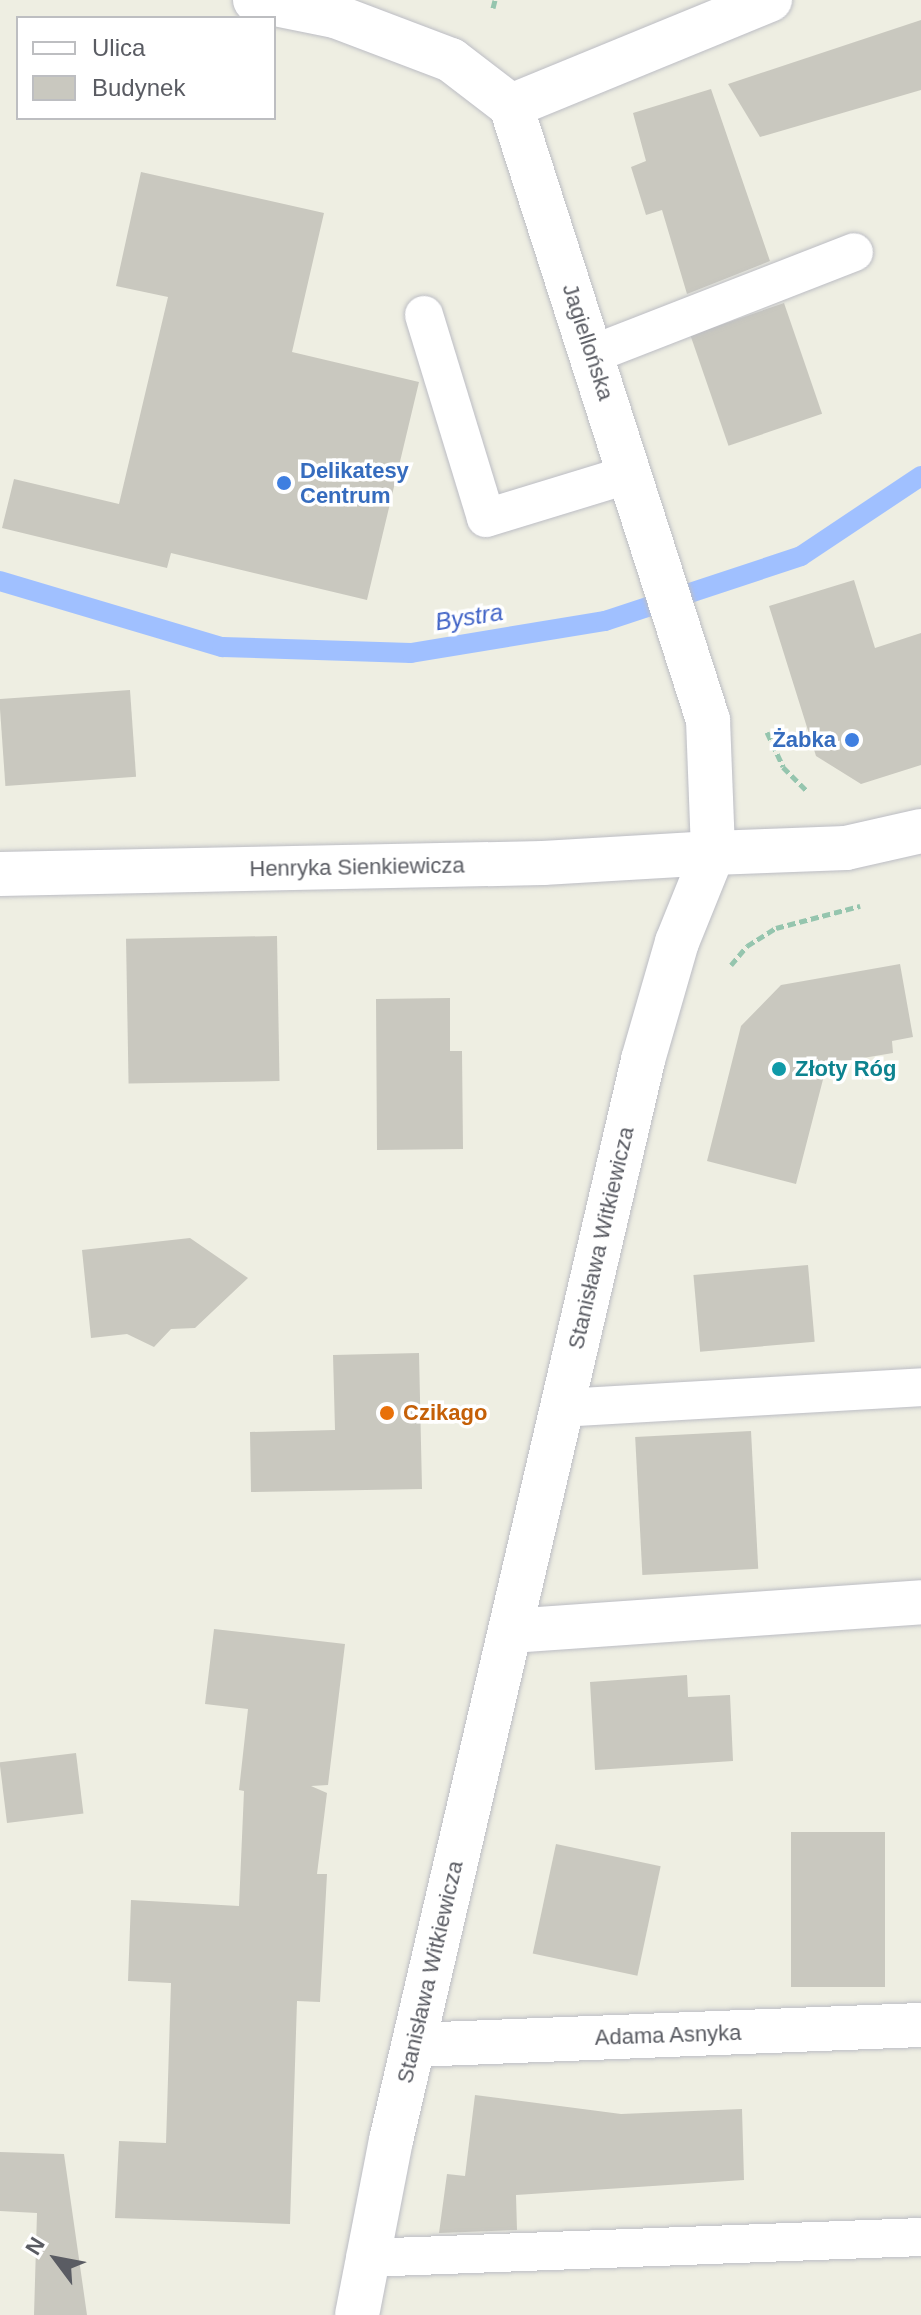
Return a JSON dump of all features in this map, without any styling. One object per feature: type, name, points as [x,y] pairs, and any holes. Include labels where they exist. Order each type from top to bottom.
[{"type":"street","points":[[255,0],[335,16],[451,60],[511,106],[770,0]]},
{"type":"street","name":"Jagiellońska","points":[[511,106],[708,720],[713,853]]},
{"type":"street","name":"Henryka Sienkiewicza","points":[[0,874],[543,863],[846,848],[921,831]]},
{"type":"street","name":"Stanisława Witkiewicza","points":[[357,2315],[365,2258],[643,1060],[677,942],[713,853]]},
{"type":"street","points":[[511,1631],[921,1602]]},
{"type":"street","name":"Adama Asnyka","points":[[414,2045],[921,2025]]},
{"type":"lane","points":[[593,354],[854,252]]},
{"type":"lane","points":[[424,315],[486,518],[634,489]]},
{"type":"lane","points":[[561,1408],[921,1387]]},
{"type":"lane","points":[[365,2258],[624,2244],[921,2237]]},
{"type":"path","points":[[493,8],[495,0]]},
{"type":"path","points":[[763,724],[783,767],[812,795]]},
{"type":"path","points":[[729,968],[747,946],[776,928],[866,905]]},
{"type":"building","points":[[921,20],[921,90],[760,137],[728,84]]},
{"type":"building","points":[[711,89],[770,261],[687,294],[662,210],[646,215],[631,167],[646,161],[633,113]]},
{"type":"building","points":[[141,172],[324,213],[292,352],[419,382],[367,600],[171,553],[167,568],[2,528],[14,479],[119,504],[168,297],[116,286]]},
{"type":"building","points":[[784,303],[822,414],[728,446],[690,335]]},
{"type":"building","points":[[854,580],[875,648],[921,633],[921,765],[861,784],[816,756],[769,606]]},
{"type":"building","points":[[130,690],[136,777],[5,786],[0,699]]},
{"type":"building","points":[[277,936],[280,1081],[129,1084],[126,939]]},
{"type":"building","name":"Złoty Róg","points":[[900,964],[913,1037],[892,1041],[893,1053],[827,1064],[796,1184],[707,1161],[741,1026],[781,985]]},
{"type":"building","points":[[450,998],[450,1051],[462,1051],[463,1149],[377,1150],[376,999]]},
{"type":"building","points":[[190,1238],[248,1278],[195,1328],[171,1329],[154,1347],[127,1334],[91,1338],[82,1250]]},
{"type":"building","points":[[808,1265],[815,1342],[700,1352],[693,1275]]},
{"type":"building","name":"Czikago","points":[[419,1353],[422,1489],[251,1492],[250,1432],[335,1430],[333,1355]]},
{"type":"building","points":[[751,1431],[758,1569],[642,1575],[635,1437]]},
{"type":"building","points":[[214,1629],[345,1644],[328,1785],[311,1786],[327,1793],[317,1874],[327,1874],[320,2002],[297,2001],[290,2224],[115,2218],[119,2141],[166,2143],[171,1983],[128,1981],[131,1900],[239,1906],[244,1791],[239,1790],[248,1709],[205,1704]]},
{"type":"building","points":[[687,1675],[688,1697],[730,1695],[733,1761],[595,1770],[590,1682]]},
{"type":"building","points":[[76,1753],[83,1814],[7,1823],[0,1762]]},
{"type":"building","points":[[791,1832],[885,1832],[885,1987],[791,1987]]},
{"type":"building","points":[[556,1844],[661,1866],[637,1976],[533,1954]]},
{"type":"building","points":[[475,2095],[621,2114],[742,2109],[744,2180],[516,2195],[517,2230],[439,2233],[447,2174],[465,2176]]},
{"type":"building","points":[[0,2152],[64,2154],[87,2315],[34,2315],[37,2213],[0,2211]]},
{"type":"waterway","name":"Bystra","points":[[0,581],[222,647],[411,653],[605,621],[801,556],[921,476]]},
{"type":"place","name":"Delikatesy Centrum","points":[[284,483]]},
{"type":"place","name":"Żabka","points":[[852,740]]},
{"type":"place","name":"Złoty Róg","points":[[779,1069]]},
{"type":"place","name":"Czikago","points":[[387,1413]]}]
